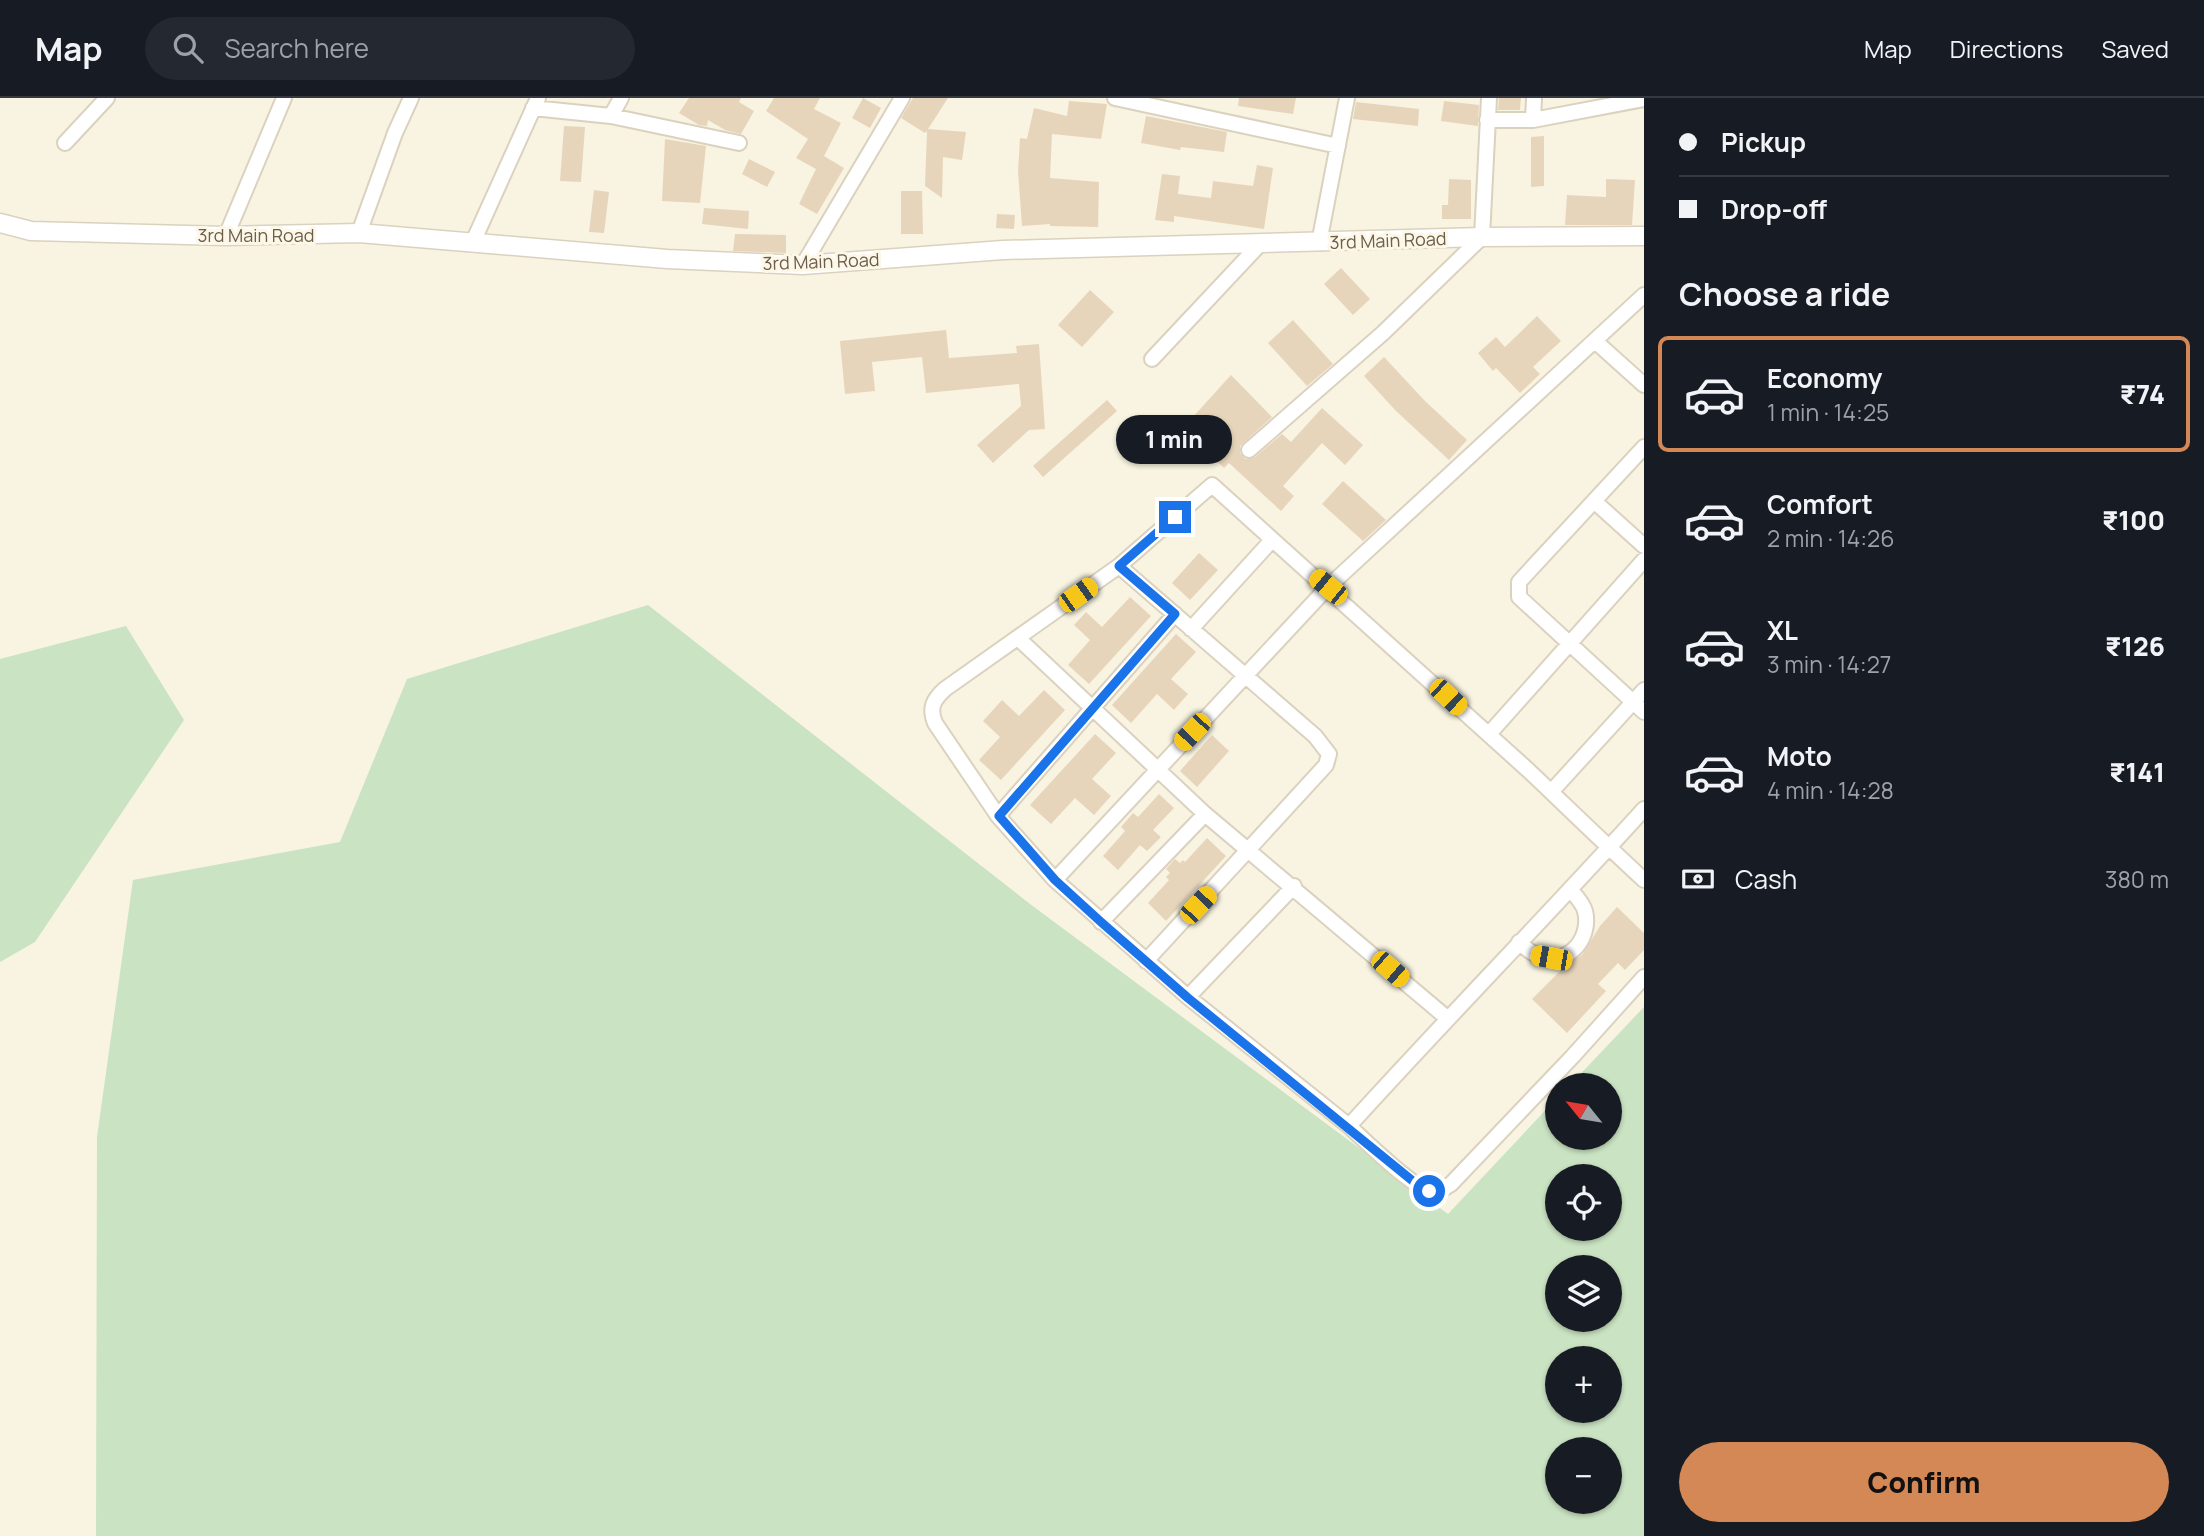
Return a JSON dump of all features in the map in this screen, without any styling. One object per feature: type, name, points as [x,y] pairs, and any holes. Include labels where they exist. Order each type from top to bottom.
[{"type":"street","points":[[65,143],[107,98]]},
{"type":"street","points":[[226,236],[284,98]]},
{"type":"street","points":[[359,233],[395,133],[411,98]]},
{"type":"street","points":[[611,116],[621,98]]},
{"type":"street","points":[[803,265],[902,98]]},
{"type":"street","points":[[1115,98],[1338,146]]},
{"type":"street","points":[[1319,243],[1348,98]]},
{"type":"street","points":[[1250,450],[1383,333],[1482,237],[1489,98]]},
{"type":"street","points":[[1533,120],[1534,98]]},
{"type":"street","points":[[1487,120],[1533,120],[1635,99]]},
{"type":"street","points":[[473,242],[536,103],[611,116],[739,144]]},
{"type":"street","name":"3rd Main Road","points":[[0,223],[31,231],[226,236],[359,233],[667,259],[803,265],[1003,250],[1482,237],[1644,236]]},
{"type":"street","points":[[1152,359],[1260,244]]},
{"type":"street","points":[[1055,880],[1328,587],[1644,295]]},
{"type":"street","points":[[1595,341],[1644,385]]},
{"type":"street","points":[[1639,706],[1519,597],[1517,590],[1519,582],[1644,447]]},
{"type":"street","points":[[1644,880],[1489,734],[1212,485],[1119,566],[945,689],[933,702],[935,723],[999,816],[1055,880],[1188,998],[1349,1126],[1414,1182],[1429,1191],[1439,1191],[1451,1184],[1644,977]]},
{"type":"street","points":[[1594,501],[1644,546]]},
{"type":"street","points":[[1191,629],[1272,540]]},
{"type":"street","points":[[1489,734],[1644,560]]},
{"type":"street","points":[[1119,566],[1315,736],[1329,754],[1326,765],[1146,961]]},
{"type":"street","points":[[999,816],[1175,614]]},
{"type":"street","points":[[1018,638],[1205,814],[1294,886],[1447,1018]]},
{"type":"street","points":[[1551,792],[1639,706],[1644,690]]},
{"type":"street","points":[[1349,1126],[1644,809]]},
{"type":"street","points":[[1101,922],[1205,814]]},
{"type":"street","points":[[1188,998],[1294,886]]},
{"type":"street","points":[[1519,942],[1536,955],[1551,958],[1565,956],[1577,948],[1587,930],[1585,909],[1570,889]]},
{"type":"green space","points":[[648,605],[1030,904],[1448,1214],[1545,1111],[1545,1150],[1622,1150],[1622,1073],[1581,1073],[1644,1007],[1644,1536],[96,1536],[97,1137],[133,880],[340,842],[407,679]]},
{"type":"green space","points":[[126,626],[184,720],[35,942],[0,962],[0,659]]},
{"type":"building","points":[[689,98],[741,98],[739,102],[754,111],[741,134],[725,130],[708,120],[707,126],[699,125],[679,113]]},
{"type":"building","points":[[774,98],[820,98],[814,109],[841,123],[824,156],[844,168],[817,214],[799,204],[816,169],[796,158],[808,139],[766,111]]},
{"type":"building","points":[[863,98],[881,108],[870,128],[852,118]]},
{"type":"building","points":[[913,98],[948,98],[928,129],[966,132],[962,160],[943,157],[942,198],[925,186],[927,131],[925,133],[901,118]]},
{"type":"building","points":[[1239,98],[1296,98],[1293,114],[1238,106]]},
{"type":"building","points":[[1499,98],[1521,98],[1520,110],[1498,110]]},
{"type":"building","points":[[1069,101],[1107,104],[1101,139],[1052,134],[1050,178],[1099,182],[1098,227],[1050,224],[1022,226],[1018,171],[1020,138],[1027,139],[1034,108],[1067,116]]},
{"type":"building","points":[[1444,101],[1479,105],[1478,126],[1441,121]]},
{"type":"building","points":[[1356,102],[1419,109],[1418,126],[1353,119]]},
{"type":"building","points":[[1146,116],[1227,132],[1224,152],[1181,147],[1180,150],[1141,143]]},
{"type":"building","points":[[564,126],[585,127],[581,182],[560,181]]},
{"type":"building","points":[[1544,136],[1544,186],[1531,187],[1531,137]]},
{"type":"building","points":[[665,139],[706,146],[700,203],[662,201]]},
{"type":"building","points":[[749,159],[775,172],[767,187],[742,174]]},
{"type":"building","points":[[1257,165],[1273,168],[1264,229],[1174,216],[1174,222],[1155,220],[1162,174],[1180,176],[1178,194],[1211,198],[1213,181],[1253,186]]},
{"type":"building","points":[[1449,179],[1471,180],[1471,219],[1442,219],[1442,205],[1448,205]]},
{"type":"building","points":[[1606,179],[1635,180],[1632,225],[1565,225],[1567,195],[1606,197]]},
{"type":"building","points":[[594,190],[609,192],[604,233],[589,232]]},
{"type":"building","points":[[901,191],[922,191],[923,234],[901,234]]},
{"type":"building","points":[[704,208],[749,211],[748,229],[702,224]]},
{"type":"building","points":[[997,214],[1015,215],[1014,229],[996,228]]},
{"type":"building","points":[[735,234],[786,235],[786,253],[733,251]]},
{"type":"building","points":[[1341,268],[1370,299],[1353,315],[1324,284]]},
{"type":"building","points":[[1090,290],[1114,312],[1082,347],[1058,325]]},
{"type":"building","points":[[1537,316],[1561,341],[1533,367],[1540,374],[1520,393],[1496,368],[1493,371],[1478,353],[1496,337],[1505,347]]},
{"type":"building","points":[[1293,320],[1333,364],[1307,386],[1268,343]]},
{"type":"building","points":[[946,330],[949,358],[1017,353],[1016,346],[1039,344],[1045,429],[1029,430],[993,463],[977,445],[1021,406],[1019,384],[926,393],[922,357],[872,362],[875,391],[845,394],[840,341]]},
{"type":"building","points":[[1384,357],[1425,401],[1467,440],[1449,460],[1396,411],[1364,376]]},
{"type":"building","points":[[1231,375],[1272,417],[1240,446],[1240,453],[1245,459],[1255,457],[1282,434],[1291,442],[1322,408],[1363,445],[1345,465],[1322,443],[1283,486],[1294,496],[1281,511],[1229,463],[1224,468],[1182,429]]},
{"type":"building","points":[[1107,400],[1117,411],[1043,477],[1033,466]]},
{"type":"building","points":[[1343,481],[1386,520],[1363,541],[1322,504]]},
{"type":"building","points":[[1199,553],[1218,570],[1190,600],[1172,583]]},
{"type":"building","points":[[1130,597],[1151,616],[1089,684],[1068,665],[1090,640],[1074,625],[1086,612],[1102,627]]},
{"type":"building","points":[[1176,634],[1196,652],[1171,679],[1188,694],[1174,710],[1157,694],[1131,723],[1112,705]]},
{"type":"building","points":[[1044,690],[1065,710],[1001,780],[979,760],[1000,737],[983,721],[1002,700],[1019,716]]},
{"type":"building","points":[[1095,734],[1116,753],[1092,779],[1111,796],[1094,815],[1075,798],[1051,824],[1030,805]]},
{"type":"building","points":[[1212,735],[1229,751],[1197,787],[1180,771]]},
{"type":"building","points":[[1159,794],[1174,808],[1153,830],[1161,837],[1147,851],[1140,845],[1118,870],[1103,856],[1125,831],[1121,827],[1133,813],[1138,817]]},
{"type":"building","points":[[1207,838],[1226,856],[1166,921],[1148,903],[1169,880],[1166,877],[1170,873],[1166,869],[1175,859],[1180,863],[1183,860],[1185,862]]},
{"type":"building","points":[[1617,907],[1644,933],[1644,950],[1625,970],[1618,963],[1598,984],[1606,991],[1567,1033],[1532,999],[1566,965],[1582,955],[1600,926]]},
{"type":"route","points":[[1175,517],[1119,566],[1175,614],[999,816],[1055,880],[1188,998],[1349,1126],[1414,1182],[1429,1191]]}]
